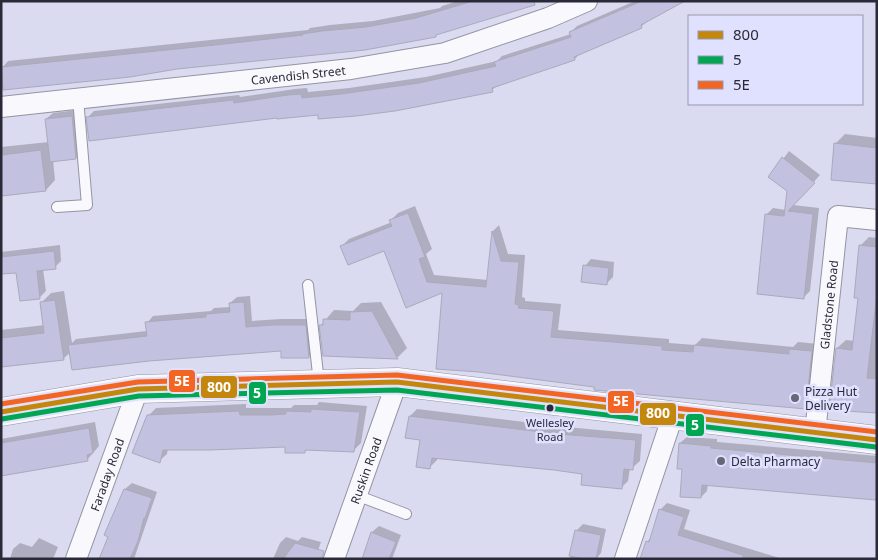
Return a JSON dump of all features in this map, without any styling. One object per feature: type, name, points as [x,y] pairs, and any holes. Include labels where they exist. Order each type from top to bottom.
[{"type":"main road","points":[[1,412],[138,389],[397,382],[877,440]]},
{"type":"street","name":"Cavendish Street","points":[[1,107],[351,69],[445,53],[548,18],[587,1]]},
{"type":"street","name":"Gladstone Road","points":[[815,433],[838,216],[877,220]]},
{"type":"street","name":"Ruskin Road","points":[[334,559],[397,382]]},
{"type":"street","name":"Faraday Road","points":[[76,559],[138,389]]},
{"type":"street","points":[[625,559],[673,415]]},
{"type":"lane","points":[[58,207],[87,205],[78,98]]},
{"type":"lane","points":[[308,285],[319,384]]},
{"type":"lane","points":[[356,495],[406,514]]},
{"type":"building","points":[[473,1],[534,1],[535,5],[436,35],[436,37],[365,50],[177,69],[130,77],[3,90],[1,67],[225,44],[366,27],[416,18]]},
{"type":"building","points":[[642,1],[685,1],[641,25],[642,28],[574,57],[575,60],[492,88],[493,92],[395,111],[356,116],[318,119],[318,115],[277,118],[89,141],[86,117],[233,100],[234,103],[288,95],[301,94],[302,98],[341,94],[419,83],[496,66],[494,62],[571,37],[569,32]]},
{"type":"building","points":[[72,116],[76,159],[50,162],[45,119]]},
{"type":"building","points":[[834,143],[877,148],[877,184],[831,180]]},
{"type":"building","points":[[41,150],[46,191],[1,196],[1,155]]},
{"type":"building","points":[[782,157],[815,183],[788,211],[813,214],[804,299],[757,294],[765,214],[784,216],[787,191],[768,177]]},
{"type":"building","points":[[408,213],[425,257],[419,259],[427,282],[486,287],[492,231],[501,261],[519,262],[515,304],[519,305],[518,308],[554,311],[551,337],[662,346],[662,350],[693,352],[694,345],[789,354],[789,349],[812,351],[806,409],[594,390],[594,387],[479,372],[436,369],[442,293],[406,308],[384,251],[348,265],[340,246],[392,226],[389,220]]},
{"type":"building","points":[[859,245],[877,247],[877,294],[867,378],[877,379],[877,413],[829,410],[836,348],[852,350],[858,298],[854,298]]},
{"type":"building","points":[[54,251],[56,269],[37,271],[40,299],[20,301],[16,273],[1,274],[1,257]]},
{"type":"building","points":[[583,265],[609,268],[607,285],[581,282]]},
{"type":"building","points":[[55,300],[64,360],[1,367],[1,338],[44,333],[40,302]]},
{"type":"building","points":[[244,302],[246,327],[306,325],[309,358],[281,358],[281,351],[149,361],[72,370],[68,345],[147,336],[145,322],[206,317],[206,314],[230,312],[229,303]]},
{"type":"building","points":[[372,311],[398,359],[323,356],[319,325],[323,325],[323,319],[350,320],[350,312]]},
{"type":"building","points":[[311,409],[360,412],[354,452],[305,450],[305,453],[285,453],[285,447],[163,450],[160,463],[132,453],[147,415],[239,411],[240,415],[271,415],[286,414],[286,411],[311,412]]},
{"type":"building","points":[[409,416],[558,434],[636,440],[633,470],[624,469],[622,489],[581,485],[582,474],[554,470],[432,458],[430,469],[416,467],[420,440],[405,438]]},
{"type":"building","points":[[89,428],[93,453],[87,455],[88,461],[1,476],[1,443]]},
{"type":"building","points":[[679,443],[711,446],[711,448],[877,463],[876,500],[702,485],[701,498],[680,497],[682,469],[677,469]]},
{"type":"building","points":[[124,489],[152,498],[138,541],[130,559],[99,559],[108,537],[104,535]]},
{"type":"building","points":[[659,509],[684,517],[678,535],[743,555],[743,559],[640,559],[646,541],[649,542]]},
{"type":"building","points":[[575,530],[601,535],[596,559],[569,556]]},
{"type":"building","points":[[371,532],[396,542],[389,559],[362,559]]},
{"type":"building","points":[[295,543],[324,551],[322,559],[283,559]]},
{"type":"transit line","name":"5E","points":[[1,404],[138,382],[397,375],[877,432]]},
{"type":"transit line","name":"800","points":[[1,412],[138,389],[397,382],[877,440]]},
{"type":"transit line","name":"5","points":[[2,419],[139,396],[397,390],[876,447]]},
{"type":"place","name":"Pizza Hut Delivery","points":[[795,398]]},
{"type":"place","name":"Wellesley Road","points":[[550,408]]},
{"type":"place","name":"Delta Pharmacy","points":[[721,461]]}]
